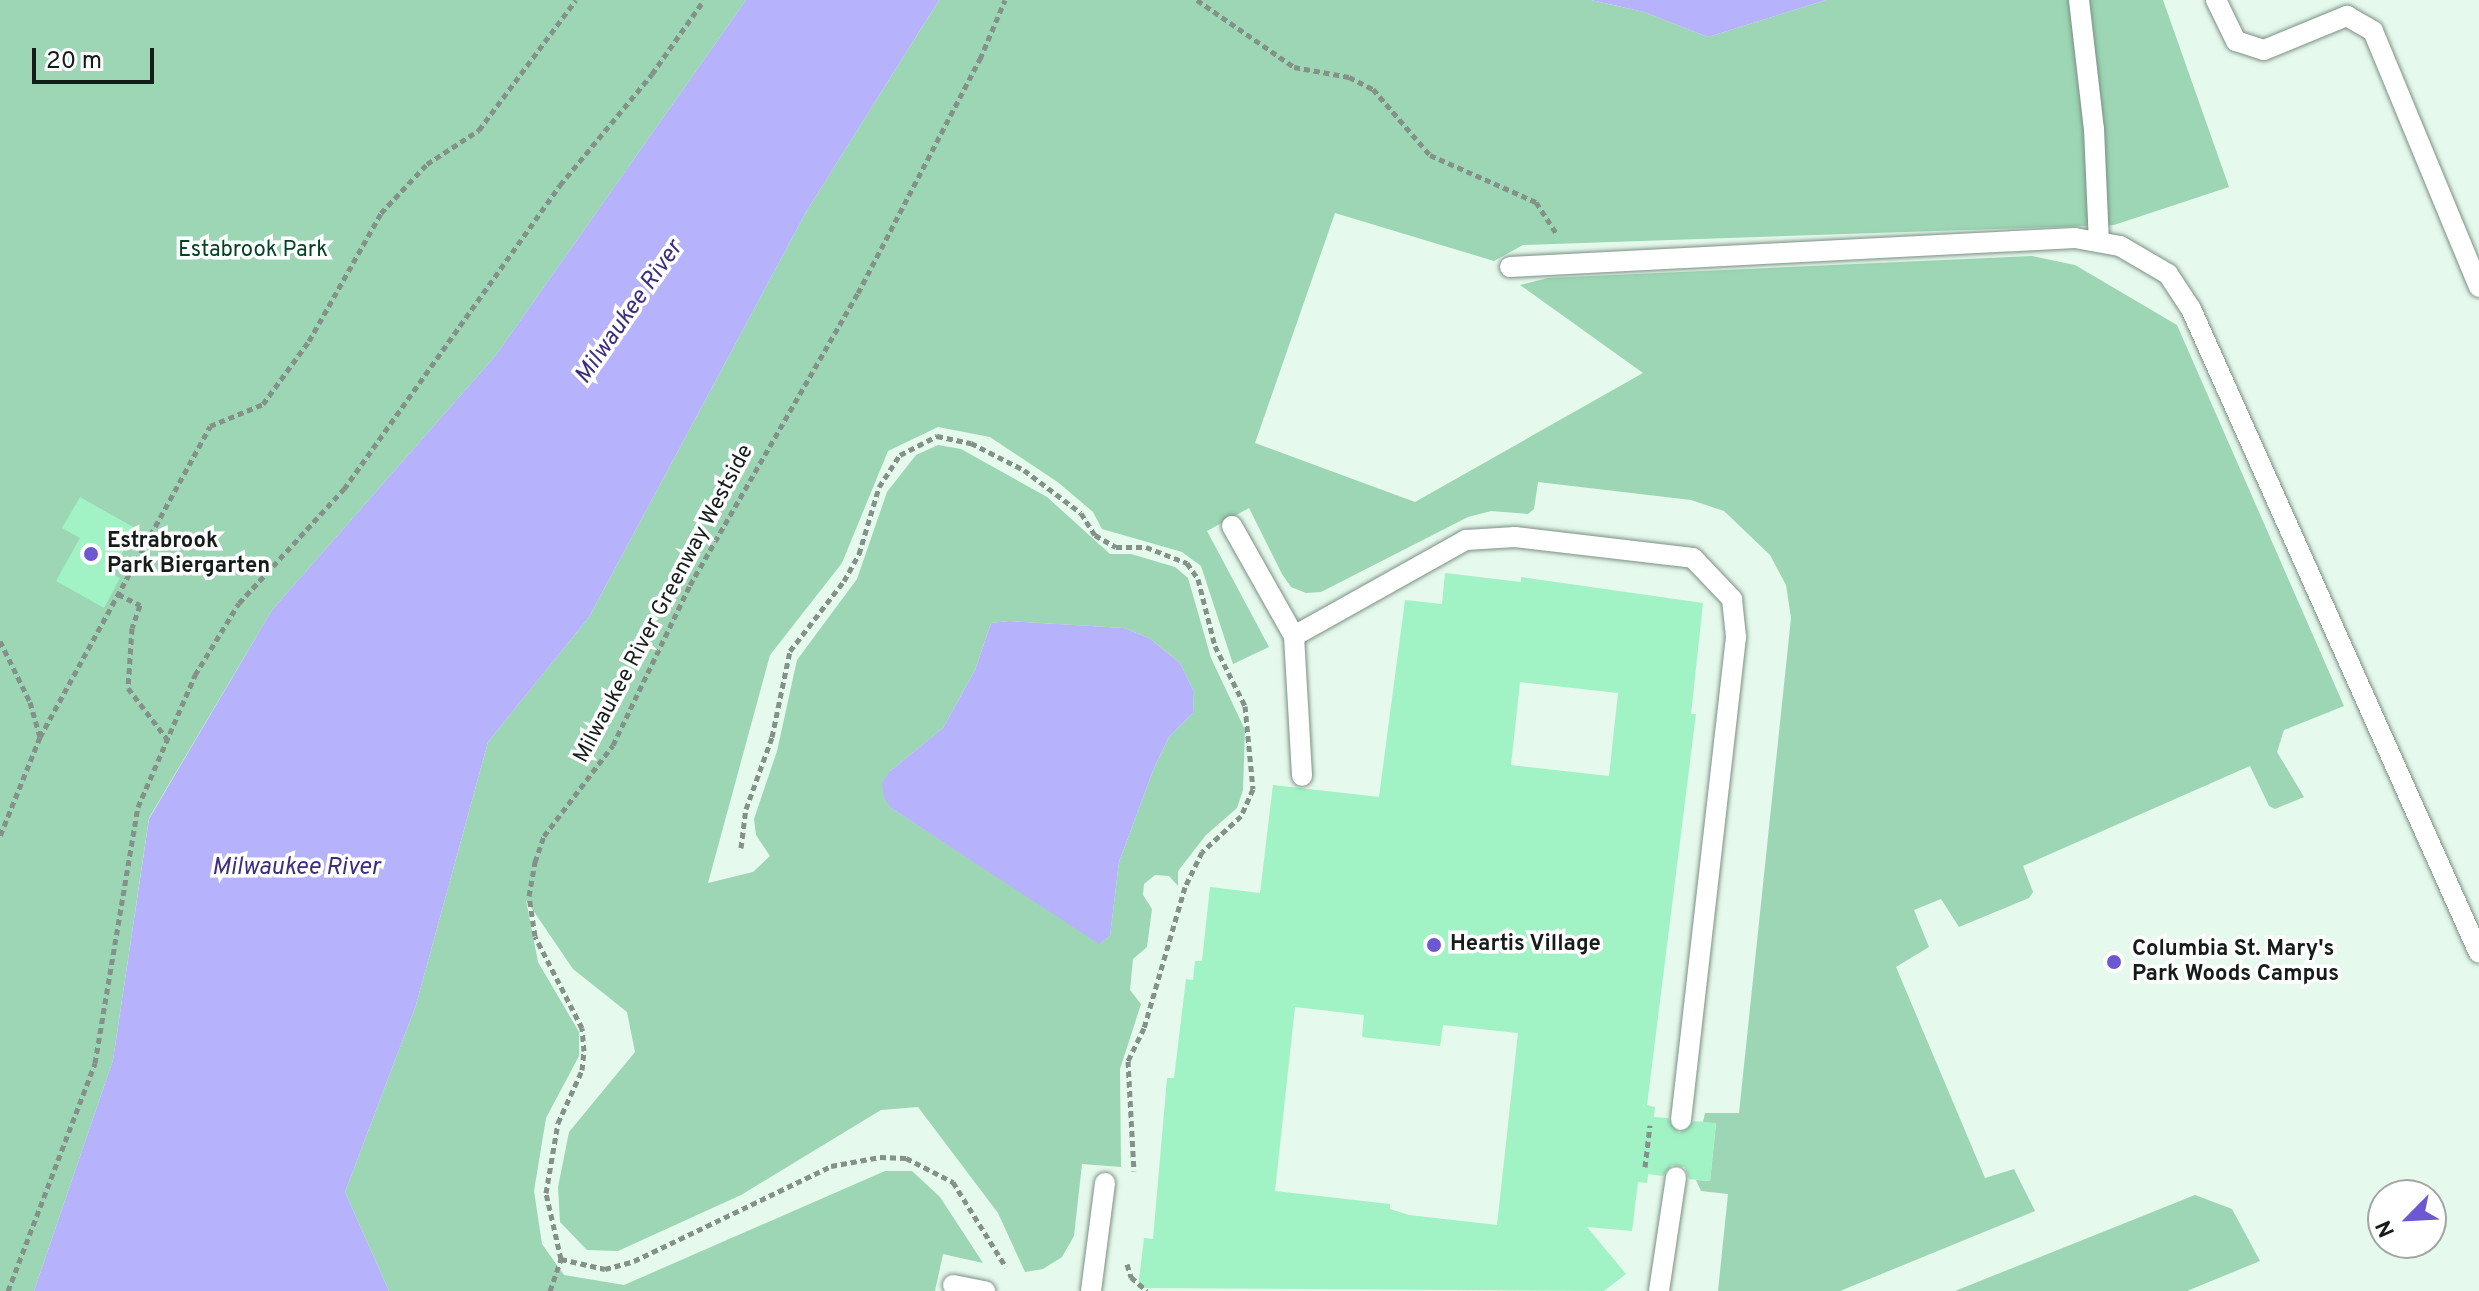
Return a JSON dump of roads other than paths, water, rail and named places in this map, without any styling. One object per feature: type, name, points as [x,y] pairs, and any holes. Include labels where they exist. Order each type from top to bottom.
[{"type":"lane","points":[[2079,0],[2094,129],[2099,242]]},
{"type":"lane","points":[[2216,0],[2236,41],[2264,50],[2347,16],[2373,31],[2479,287]]},
{"type":"lane","points":[[1510,267],[2075,238],[2120,246],[2168,274],[2191,309],[2479,953]]},
{"type":"lane","points":[[1232,526],[1294,636],[1302,776]]},
{"type":"lane","points":[[1294,636],[1466,540],[1515,537],[1693,558],[1732,599],[1736,637],[1681,1120]]},
{"type":"lane","points":[[1659,1291],[1676,1177]]},
{"type":"lane","points":[[1091,1291],[1105,1183]]},
{"type":"lane","points":[[953,1285],[985,1291]]},
{"type":"water","name":"Milwaukee River","points":[[746,0],[939,0],[806,212],[589,617],[488,742],[416,1005],[345,1192],[389,1291],[34,1291],[113,1060],[149,819],[272,610],[496,355]]},
{"type":"water","points":[[1591,0],[1826,0],[1708,37],[1644,12]]},
{"type":"water","points":[[1009,621],[1124,628],[1149,638],[1180,663],[1194,692],[1193,713],[1169,737],[1154,768],[1119,862],[1110,936],[1099,944],[891,808],[884,797],[882,783],[890,771],[943,728],[975,670],[991,623]]},
{"type":"place","name":"Estrabrook Park Biergarten","points":[[91,554]]},
{"type":"place","name":"Heartis Village","points":[[1434,945]]},
{"type":"place","name":"Columbia St. Mary's Park Woods Campus","points":[[2114,962]]},
{"type":"park label","name":"Estabrook Park","points":[[253,251]]}]
